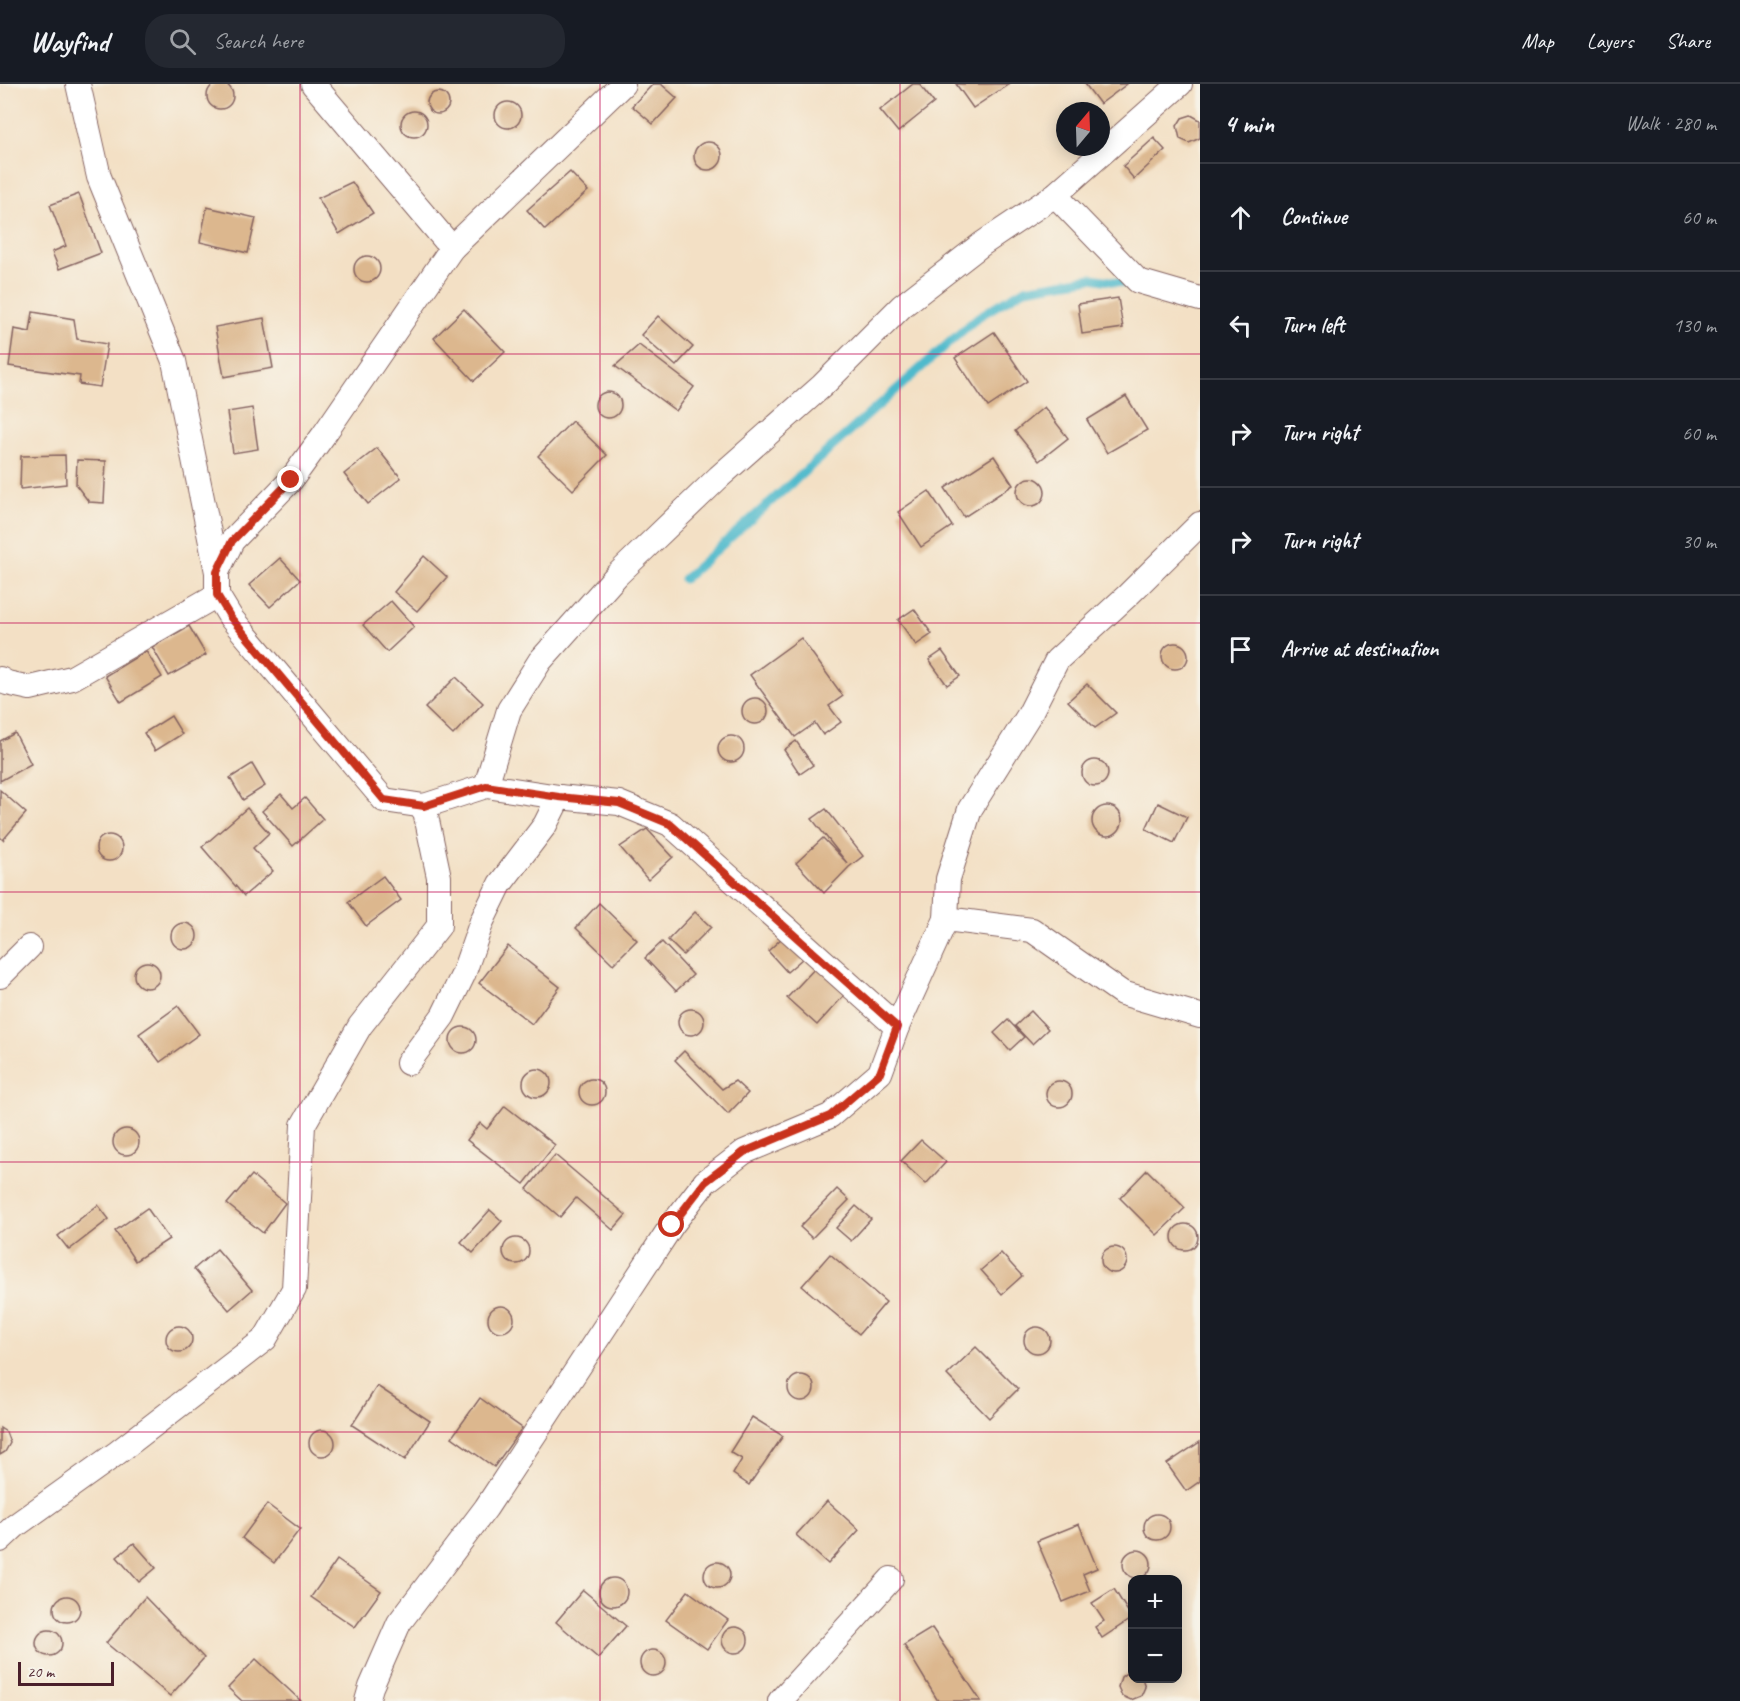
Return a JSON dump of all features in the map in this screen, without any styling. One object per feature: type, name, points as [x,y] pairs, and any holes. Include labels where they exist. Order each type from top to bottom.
[{"type":"street","points":[[78,84],[99,177],[174,361],[217,584],[231,618],[384,800],[424,806],[486,786],[619,803],[670,824],[897,1027]]},
{"type":"street","points":[[313,84],[452,248]]},
{"type":"street","points":[[0,679],[7,683],[30,688],[72,678],[217,584],[232,541],[291,480],[452,248],[623,84]]},
{"type":"street","points":[[486,786],[510,710],[540,662],[617,575],[719,477],[822,386],[902,306],[982,244],[1055,195],[1180,84]]},
{"type":"street","points":[[1055,195],[1138,281],[1200,299]]},
{"type":"street","points":[[367,1701],[399,1623],[486,1508],[672,1225],[705,1182],[744,1152],[830,1116],[880,1073],[897,1027],[946,919],[948,879],[970,809],[1029,715],[1058,660],[1128,596],[1200,525]]},
{"type":"street","points":[[408,1063],[443,1016],[464,975],[482,921],[500,885],[544,825],[559,797]]},
{"type":"street","points":[[0,1540],[15,1526],[188,1400],[265,1339],[294,1289],[303,1125],[360,1026],[439,926],[439,877],[424,806]]},
{"type":"street","points":[[946,919],[1032,930],[1122,993],[1200,1016]]},
{"type":"street","points":[[0,976],[29,947]]},
{"type":"street","points":[[780,1701],[891,1579]]},
{"type":"building","points":[[220,83],[229,87],[233,96],[229,105],[220,109],[211,105],[207,96],[211,87]]},
{"type":"building","points":[[653,84],[661,84],[677,98],[653,124],[632,106]]},
{"type":"building","points":[[913,84],[919,84],[934,103],[898,132],[880,110]]},
{"type":"building","points":[[956,84],[1009,84],[973,108]]},
{"type":"building","points":[[1085,84],[1127,84],[1103,102],[1098,102]]},
{"type":"building","points":[[438,92],[446,95],[449,103],[446,111],[438,114],[430,111],[427,103],[430,95]]},
{"type":"building","points":[[508,102],[518,105],[521,115],[518,125],[508,128],[498,125],[495,115],[498,105]]},
{"type":"building","points":[[414,111],[423,115],[427,124],[423,133],[414,137],[405,133],[401,124],[405,115]]},
{"type":"building","points":[[1191,115],[1200,120],[1200,138],[1189,143],[1180,139],[1177,126],[1182,118]]},
{"type":"building","points":[[1154,138],[1165,150],[1134,179],[1123,166]]},
{"type":"building","points":[[708,142],[718,146],[722,156],[718,166],[708,170],[698,166],[694,156],[698,146]]},
{"type":"building","points":[[570,172],[588,191],[545,230],[527,210]]},
{"type":"building","points":[[352,182],[373,213],[339,234],[318,198]]},
{"type":"building","points":[[79,194],[101,253],[59,269],[52,252],[66,246],[50,205]]},
{"type":"building","points":[[207,207],[256,218],[248,253],[200,242]]},
{"type":"building","points":[[367,256],[376,260],[380,269],[376,278],[367,282],[358,278],[354,269],[358,260]]},
{"type":"building","points":[[1118,298],[1123,328],[1082,334],[1078,304]]},
{"type":"building","points":[[464,309],[505,352],[474,381],[434,338]]},
{"type":"building","points":[[33,312],[74,319],[77,339],[107,344],[100,387],[79,384],[80,376],[9,366],[14,329],[30,332]]},
{"type":"building","points":[[658,316],[693,347],[676,366],[641,335]]},
{"type":"building","points":[[264,318],[273,368],[224,377],[215,327]]},
{"type":"building","points":[[994,332],[1027,381],[988,407],[955,358]]},
{"type":"building","points":[[639,345],[694,387],[676,411],[615,366]]},
{"type":"building","points":[[608,392],[618,395],[621,405],[618,415],[608,418],[598,415],[595,405],[598,395]]},
{"type":"building","points":[[1126,396],[1147,430],[1107,453],[1087,420]]},
{"type":"building","points":[[1044,407],[1068,438],[1039,461],[1015,431]]},
{"type":"building","points":[[252,408],[258,449],[233,453],[227,412]]},
{"type":"building","points":[[572,421],[607,455],[573,490],[538,456]]},
{"type":"building","points":[[377,448],[401,478],[368,504],[344,474]]},
{"type":"building","points":[[65,455],[66,484],[20,489],[21,456]]},
{"type":"building","points":[[994,456],[1013,485],[964,517],[945,488]]},
{"type":"building","points":[[77,460],[106,461],[104,503],[89,502],[76,485]]},
{"type":"building","points":[[1031,478],[1041,482],[1045,492],[1041,502],[1031,506],[1021,502],[1017,492],[1021,482]]},
{"type":"building","points":[[929,491],[952,526],[921,547],[898,512]]},
{"type":"building","points":[[424,556],[447,577],[417,611],[394,592]]},
{"type":"building","points":[[280,558],[300,580],[270,607],[249,585]]},
{"type":"building","points":[[391,601],[414,627],[387,652],[363,625]]},
{"type":"building","points":[[914,609],[932,634],[916,645],[898,620]]},
{"type":"building","points":[[189,626],[206,655],[169,676],[152,647]]},
{"type":"building","points":[[801,638],[843,696],[829,706],[841,722],[823,735],[815,723],[795,737],[750,675]]},
{"type":"building","points":[[1175,643],[1185,646],[1188,656],[1185,666],[1175,669],[1165,666],[1162,656],[1165,646]]},
{"type":"building","points":[[146,651],[162,677],[121,702],[105,676]]},
{"type":"building","points":[[942,651],[960,676],[947,685],[929,660]]},
{"type":"building","points":[[456,677],[483,703],[453,735],[425,708]]},
{"type":"building","points":[[1087,684],[1116,713],[1095,728],[1068,701]]},
{"type":"building","points":[[755,698],[764,702],[768,711],[764,720],[755,724],[746,720],[742,711],[746,702]]},
{"type":"building","points":[[171,716],[182,734],[155,751],[144,733]]},
{"type":"building","points":[[15,733],[31,764],[0,781],[0,741]]},
{"type":"building","points":[[731,736],[740,740],[744,749],[740,758],[731,762],[722,758],[718,749],[722,740]]},
{"type":"building","points":[[796,741],[813,765],[800,774],[784,750]]},
{"type":"building","points":[[1095,760],[1104,764],[1108,773],[1104,782],[1095,786],[1086,782],[1082,773],[1086,764]]},
{"type":"building","points":[[252,764],[265,786],[243,800],[230,778]]},
{"type":"building","points":[[0,790],[26,813],[3,840],[0,837]]},
{"type":"building","points":[[281,794],[293,808],[305,798],[323,819],[293,846],[262,811]]},
{"type":"building","points":[[1158,803],[1187,817],[1174,843],[1146,829]]},
{"type":"building","points":[[1107,806],[1118,810],[1122,821],[1118,832],[1107,836],[1096,832],[1092,821],[1096,810]]},
{"type":"building","points":[[247,808],[269,833],[253,848],[273,871],[244,896],[202,847]]},
{"type":"building","points":[[826,809],[863,856],[824,893],[796,863],[823,838],[847,863],[812,819]]},
{"type":"building","points":[[647,829],[673,857],[648,880],[620,847]]},
{"type":"building","points":[[109,835],[118,839],[122,848],[118,857],[109,861],[100,857],[96,848],[100,839]]},
{"type":"building","points":[[383,876],[401,900],[366,926],[348,902]]},
{"type":"building","points":[[599,903],[637,940],[613,964],[576,928]]},
{"type":"building","points":[[695,912],[711,927],[683,955],[668,940]]},
{"type":"building","points":[[184,923],[193,927],[197,936],[193,945],[184,949],[175,945],[171,936],[175,927]]},
{"type":"building","points":[[783,937],[802,959],[787,972],[768,951]]},
{"type":"building","points":[[662,942],[693,975],[676,991],[645,958]]},
{"type":"building","points":[[508,946],[560,987],[532,1024],[479,983]]},
{"type":"building","points":[[147,962],[156,966],[160,975],[156,984],[147,988],[138,984],[134,975],[138,966]]},
{"type":"building","points":[[818,965],[847,992],[817,1025],[787,998]]},
{"type":"building","points":[[178,1006],[199,1034],[160,1062],[139,1034]]},
{"type":"building","points":[[691,1009],[700,1013],[704,1022],[700,1031],[691,1035],[682,1031],[678,1022],[682,1013]]},
{"type":"building","points":[[1031,1011],[1048,1029],[1032,1044],[1015,1026]]},
{"type":"building","points":[[1008,1020],[1024,1037],[1010,1050],[994,1033]]},
{"type":"building","points":[[463,1027],[472,1031],[476,1040],[472,1049],[463,1053],[454,1049],[450,1040],[454,1031]]},
{"type":"building","points":[[684,1051],[722,1089],[735,1081],[748,1093],[728,1114],[675,1060]]},
{"type":"building","points":[[537,1069],[547,1073],[551,1083],[547,1093],[537,1097],[527,1093],[523,1083],[527,1073]]},
{"type":"building","points":[[592,1079],[602,1082],[605,1092],[602,1102],[592,1105],[582,1102],[579,1092],[582,1082]]},
{"type":"building","points":[[1059,1081],[1068,1085],[1072,1094],[1068,1103],[1059,1107],[1050,1103],[1046,1094],[1050,1085]]},
{"type":"building","points":[[505,1106],[555,1145],[524,1184],[467,1140],[480,1123],[487,1129]]},
{"type":"building","points":[[126,1129],[136,1132],[139,1142],[136,1152],[126,1155],[116,1152],[113,1142],[116,1132]]},
{"type":"building","points":[[921,1140],[946,1162],[926,1184],[901,1161]]},
{"type":"building","points":[[555,1155],[626,1215],[613,1230],[576,1198],[560,1217],[527,1189]]},
{"type":"building","points":[[1147,1170],[1185,1208],[1157,1235],[1120,1198]]},
{"type":"building","points":[[252,1175],[285,1203],[263,1233],[227,1204]]},
{"type":"building","points":[[837,1189],[849,1200],[812,1238],[800,1227]]},
{"type":"building","points":[[98,1205],[109,1219],[69,1250],[58,1236]]},
{"type":"building","points":[[856,1206],[871,1219],[851,1241],[836,1228]]},
{"type":"building","points":[[147,1208],[169,1239],[135,1261],[115,1231]]},
{"type":"building","points":[[490,1210],[502,1221],[473,1253],[461,1242]]},
{"type":"building","points":[[1185,1224],[1194,1228],[1198,1237],[1194,1246],[1185,1250],[1176,1246],[1172,1237],[1176,1228]]},
{"type":"building","points":[[516,1238],[526,1241],[529,1251],[526,1261],[516,1264],[506,1261],[503,1251],[506,1241]]},
{"type":"building","points":[[1114,1247],[1123,1251],[1127,1260],[1123,1269],[1114,1273],[1105,1269],[1101,1260],[1105,1251]]},
{"type":"building","points":[[217,1249],[252,1290],[229,1310],[194,1269]]},
{"type":"building","points":[[1001,1253],[1022,1276],[1002,1294],[981,1270]]},
{"type":"building","points":[[830,1254],[886,1302],[859,1334],[802,1286]]},
{"type":"building","points":[[501,1306],[510,1310],[514,1319],[510,1328],[501,1332],[492,1328],[488,1319],[492,1310]]},
{"type":"building","points":[[179,1326],[189,1329],[192,1339],[189,1349],[179,1352],[169,1349],[166,1339],[169,1329]]},
{"type":"building","points":[[1037,1327],[1046,1331],[1050,1340],[1046,1349],[1037,1353],[1028,1349],[1024,1340],[1028,1331]]},
{"type":"building","points":[[976,1347],[1018,1389],[989,1418],[947,1375]]},
{"type":"building","points":[[801,1375],[811,1378],[814,1388],[811,1398],[801,1401],[791,1398],[788,1388],[791,1378]]},
{"type":"building","points":[[377,1386],[430,1421],[405,1460],[352,1425]]},
{"type":"building","points":[[480,1398],[522,1428],[494,1467],[452,1437]]},
{"type":"building","points":[[752,1417],[783,1436],[749,1485],[733,1474],[742,1459],[730,1452]]},
{"type":"building","points":[[0,1428],[6,1432],[10,1443],[5,1452],[0,1455]]},
{"type":"building","points":[[322,1430],[332,1433],[335,1443],[332,1453],[322,1456],[312,1453],[309,1443],[312,1433]]},
{"type":"building","points":[[1200,1442],[1200,1481],[1186,1491],[1167,1464]]},
{"type":"building","points":[[827,1501],[859,1530],[828,1564],[796,1535]]},
{"type":"building","points":[[267,1504],[300,1529],[274,1563],[242,1538]]},
{"type":"building","points":[[1157,1514],[1166,1518],[1170,1527],[1166,1536],[1157,1540],[1148,1536],[1144,1527],[1148,1518]]},
{"type":"building","points":[[1079,1524],[1097,1568],[1083,1574],[1090,1591],[1063,1602],[1037,1541]]},
{"type":"building","points":[[134,1543],[156,1568],[139,1582],[117,1557]]},
{"type":"building","points":[[1132,1551],[1142,1551],[1150,1559],[1150,1569],[1145,1575],[1129,1575],[1124,1569],[1124,1559]]},
{"type":"building","points":[[337,1560],[381,1591],[355,1627],[311,1597]]},
{"type":"building","points":[[717,1562],[727,1565],[730,1575],[727,1585],[717,1588],[707,1585],[704,1575],[707,1565]]},
{"type":"building","points":[[613,1578],[623,1582],[627,1592],[623,1602],[613,1606],[603,1602],[599,1592],[603,1582]]},
{"type":"building","points":[[1114,1589],[1128,1612],[1128,1621],[1102,1638],[1095,1627],[1104,1621],[1092,1603]]},
{"type":"building","points":[[583,1590],[626,1626],[598,1658],[556,1622]]},
{"type":"building","points":[[688,1591],[728,1620],[707,1649],[666,1620]]},
{"type":"building","points":[[67,1596],[77,1599],[80,1609],[77,1619],[67,1622],[57,1619],[54,1609],[57,1599]]},
{"type":"building","points":[[145,1597],[204,1658],[170,1696],[106,1643]]},
{"type":"building","points":[[735,1627],[744,1631],[748,1640],[744,1649],[735,1653],[726,1649],[722,1640],[726,1631]]},
{"type":"building","points":[[932,1628],[981,1701],[938,1701],[904,1645]]},
{"type":"building","points":[[49,1630],[58,1634],[62,1643],[58,1652],[49,1656],[40,1652],[36,1643],[40,1634]]},
{"type":"building","points":[[653,1650],[663,1653],[666,1663],[663,1673],[653,1676],[643,1673],[640,1663],[643,1653]]},
{"type":"building","points":[[256,1659],[301,1701],[242,1701],[228,1688]]},
{"type":"building","points":[[1128,1674],[1128,1683],[1144,1683],[1145,1687],[1141,1696],[1131,1700],[1122,1696],[1118,1687],[1121,1677]]},
{"type":"waterway","points":[[684,579],[978,317],[1025,289],[1092,278],[1135,285]]},
{"type":"route","points":[[291,480],[232,541],[217,572],[217,595],[231,618],[384,800],[424,806],[486,786],[619,803],[670,824],[897,1027],[880,1073],[830,1116],[744,1152],[705,1182],[672,1225]]}]
